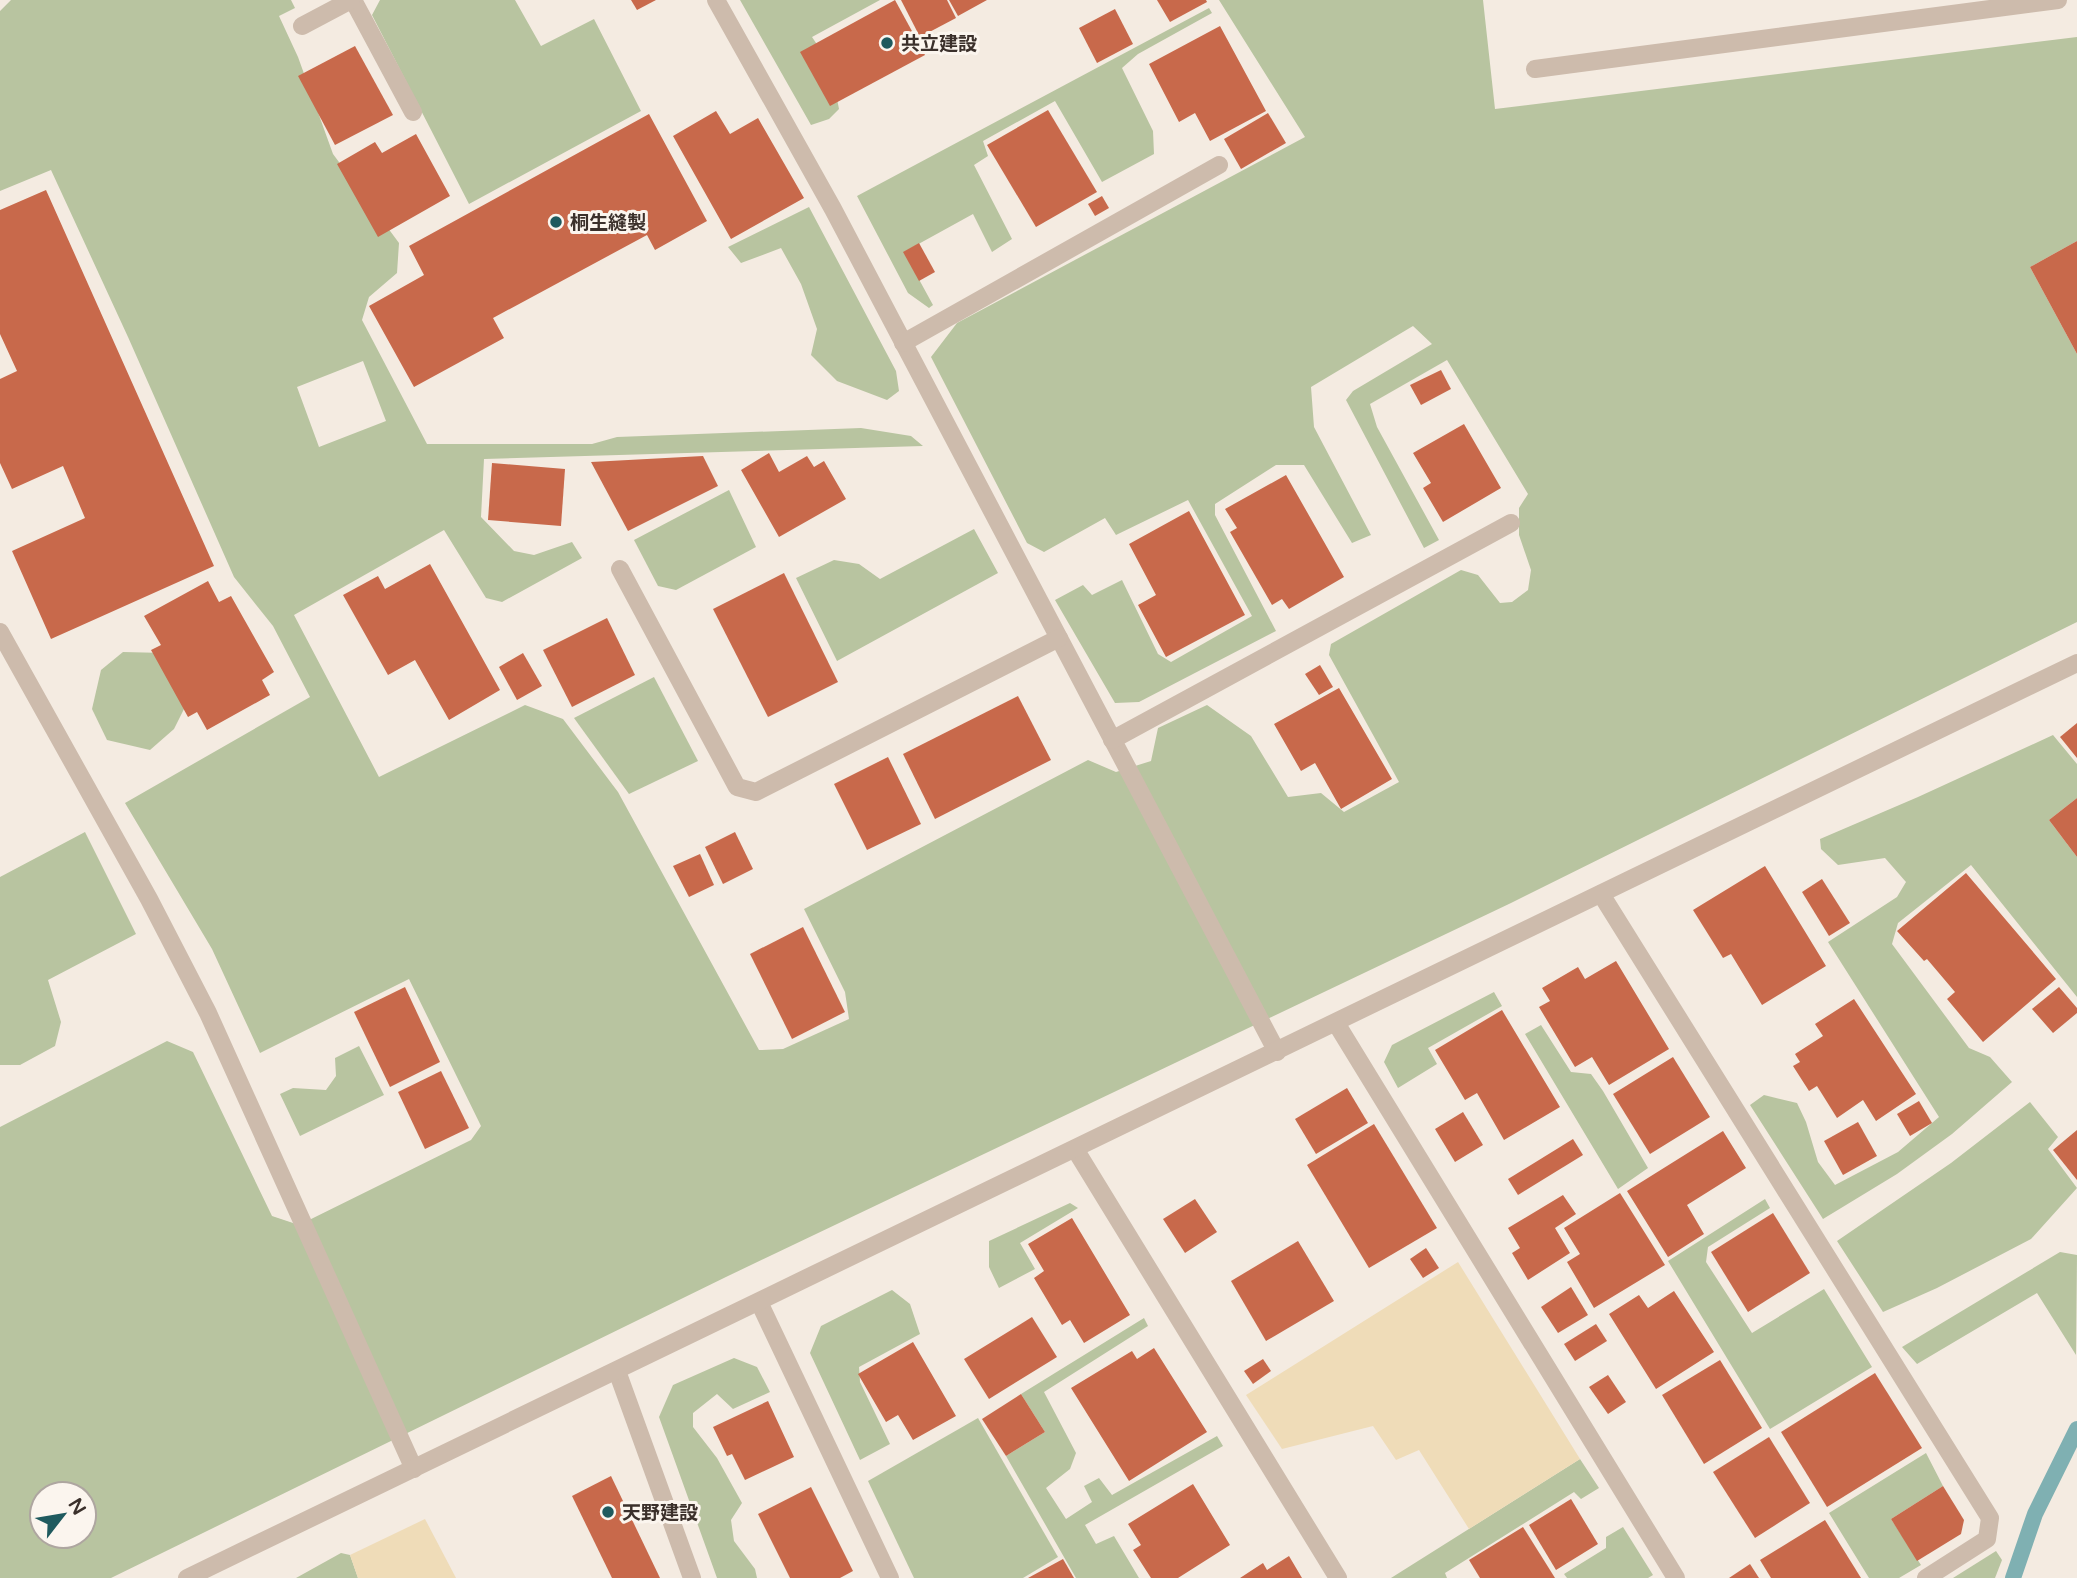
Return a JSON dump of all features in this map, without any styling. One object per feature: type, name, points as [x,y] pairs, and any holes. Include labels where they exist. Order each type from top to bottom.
[{"type":"street","points":[[302,26],[352,0],[413,113]]},
{"type":"street","points":[[716,0],[833,209],[1277,1052]]},
{"type":"street","points":[[1535,69],[2058,0]]},
{"type":"street","points":[[903,343],[1219,165]]},
{"type":"street","points":[[1112,740],[1511,523]]},
{"type":"street","points":[[620,569],[737,787],[756,792],[1059,638]]},
{"type":"street","points":[[0,632],[149,899],[208,1013],[414,1469]]},
{"type":"street","points":[[187,1578],[2077,663]]},
{"type":"street","points":[[1601,894],[1990,1518],[1987,1539],[1926,1578]]},
{"type":"street","points":[[1336,1023],[1676,1578]]},
{"type":"street","points":[[1075,1149],[1338,1578]]},
{"type":"street","points":[[760,1302],[890,1578]]},
{"type":"street","points":[[617,1371],[692,1578]]},
{"type":"green space","points":[[11,0],[291,0],[295,8],[279,16],[298,57],[333,154],[399,243],[397,273],[369,297],[362,320],[427,444],[592,444],[617,437],[861,428],[911,436],[923,446],[484,459],[481,517],[514,551],[534,555],[572,542],[582,558],[502,602],[486,598],[444,530],[294,615],[379,777],[525,705],[563,719],[618,792],[759,1050],[783,1049],[849,1019],[845,992],[804,909],[1088,760],[1116,772],[1151,761],[1158,728],[1207,705],[1251,736],[1288,797],[1321,793],[1344,812],[1399,782],[1329,655],[1331,644],[1461,570],[1478,575],[1500,603],[1512,602],[1528,590],[1531,570],[1519,535],[1519,508],[1528,494],[1447,360],[1370,404],[1377,427],[1439,540],[1424,548],[1346,400],[1353,391],[1432,344],[1413,326],[1311,387],[1314,427],[1371,535],[1352,543],[1304,465],[1276,465],[1215,504],[1215,515],[1276,631],[1139,702],[1115,703],[1055,600],[1083,585],[1092,595],[1122,580],[1158,654],[1171,662],[1252,616],[1188,500],[1116,535],[1105,518],[1044,552],[1027,543],[931,357],[957,323],[1305,137],[1219,0],[1483,0],[1495,109],[2077,37],[2077,241],[2030,267],[2077,354],[2077,622],[1511,903],[728,1276],[111,1578],[0,1578],[0,1127],[167,1041],[193,1052],[272,1216],[299,1225],[471,1140],[481,1126],[409,979],[260,1053],[212,949],[125,803],[310,697],[273,626],[234,577],[51,170],[0,191],[0,11]],"holes":[[[363,361],[386,421],[319,447],[297,387]]]},
{"type":"green space","points":[[380,0],[515,0],[541,46],[594,19],[641,111],[469,204],[372,15]]},
{"type":"green space","points":[[740,0],[880,0],[812,37],[827,63],[835,88],[839,109],[829,119],[811,125]]},
{"type":"green space","points":[[1209,8],[1212,13],[1138,54],[1122,68],[1153,131],[1154,154],[1102,182],[1055,101],[983,141],[988,156],[974,165],[1012,239],[992,252],[973,214],[904,252],[933,305],[929,308],[908,293],[857,196]]},
{"type":"green space","points":[[809,207],[896,371],[899,391],[887,400],[837,381],[811,355],[817,329],[801,284],[781,248],[741,263],[728,247]]},
{"type":"green space","points":[[729,490],[756,547],[676,590],[658,586],[634,540]]},
{"type":"green space","points":[[974,529],[998,573],[837,661],[796,578],[834,560],[859,564],[880,579]]},
{"type":"green space","points":[[123,652],[165,653],[190,697],[174,729],[150,750],[107,740],[92,709],[101,670]]},
{"type":"green space","points":[[654,677],[698,761],[629,794],[574,718]]},
{"type":"green space","points":[[2053,735],[2077,764],[2077,798],[2049,820],[2077,857],[2077,997],[1971,865],[1898,923],[1892,944],[1969,1048],[1990,1057],[2012,1082],[1952,1134],[1897,1174],[1823,1219],[1750,1105],[1764,1095],[1797,1103],[1806,1122],[1818,1162],[1835,1185],[1898,1152],[1939,1117],[1828,942],[1897,897],[1906,882],[1885,858],[1838,865],[1821,849],[1820,839]]},
{"type":"green space","points":[[85,832],[136,934],[48,980],[61,1022],[55,1046],[20,1065],[0,1065],[0,877]]},
{"type":"green space","points":[[1494,992],[1502,1006],[1428,1048],[1437,1064],[1398,1088],[1384,1062],[1392,1045]]},
{"type":"green space","points":[[1541,1025],[1571,1072],[1591,1074],[1648,1168],[1618,1189],[1525,1034]]},
{"type":"green space","points":[[359,1046],[384,1095],[300,1136],[280,1094],[293,1088],[326,1090],[336,1076],[335,1058]]},
{"type":"green space","points":[[2030,1102],[2058,1137],[2048,1149],[2077,1188],[2031,1239],[1937,1288],[1883,1312],[1837,1241],[1951,1163]]},
{"type":"green space","points":[[1765,1199],[1770,1208],[1708,1247],[1706,1262],[1752,1333],[1824,1289],[1872,1367],[1770,1429],[1668,1261]]},
{"type":"green space","points":[[1070,1203],[1078,1208],[1020,1243],[1035,1269],[999,1288],[989,1267],[989,1241]]},
{"type":"green space","points":[[2060,1252],[2077,1255],[2076,1355],[2037,1293],[1917,1364],[1902,1347]]},
{"type":"green space","points":[[892,1290],[910,1304],[920,1334],[859,1367],[860,1382],[890,1444],[860,1460],[810,1353],[821,1326]]},
{"type":"green space","points":[[1144,1318],[1148,1326],[1044,1392],[1076,1453],[1070,1469],[1046,1488],[1066,1519],[1092,1502],[1084,1486],[1099,1478],[1112,1495],[1217,1436],[1223,1446],[1085,1525],[1096,1544],[1114,1536],[1139,1578],[1076,1578],[1006,1456],[1045,1432],[1021,1394]]},
{"type":"green space","points":[[734,1358],[757,1367],[770,1392],[733,1409],[717,1394],[693,1413],[693,1427],[717,1458],[742,1503],[731,1520],[734,1541],[755,1569],[757,1578],[717,1578],[659,1417],[673,1385]]},
{"type":"green space","points":[[978,1418],[1058,1557],[1023,1578],[914,1578],[868,1481]]},
{"type":"green space","points":[[1926,1453],[1943,1486],[1891,1519],[1921,1565],[1899,1578],[1869,1578],[1829,1513]]},
{"type":"green space","points":[[1580,1459],[1599,1488],[1581,1499],[1574,1492],[1445,1573],[1447,1578],[1391,1578]]},
{"type":"green space","points":[[1623,1527],[1653,1575],[1648,1578],[1567,1578],[1564,1574],[1606,1548],[1606,1537]]},
{"type":"green space","points":[[1996,1551],[2002,1560],[1995,1578],[1953,1578]]},
{"type":"green space","points":[[341,1553],[350,1555],[358,1578],[296,1578]]},
{"type":"sand","points":[[1458,1262],[1580,1459],[1469,1529],[1419,1450],[1396,1460],[1373,1426],[1282,1449],[1246,1395]]},
{"type":"sand","points":[[425,1519],[456,1578],[358,1578],[350,1555]]},
{"type":"building","points":[[631,0],[656,0],[637,10]]},
{"type":"building","points":[[895,0],[925,55],[830,106],[800,52]]},
{"type":"building","points":[[901,0],[947,0],[956,18],[920,37]]},
{"type":"building","points":[[949,0],[987,0],[958,16]]},
{"type":"building","points":[[1157,0],[1206,0],[1207,2],[1170,22]]},
{"type":"building","points":[[1115,9],[1133,44],[1097,63],[1079,28]]},
{"type":"building","points":[[1220,26],[1266,111],[1210,141],[1195,113],[1179,122],[1149,64]]},
{"type":"building","points":[[355,46],[393,115],[335,145],[298,76]]},
{"type":"building","points":[[1048,110],[1097,192],[1036,227],[987,145]]},
{"type":"building","points":[[716,111],[730,134],[758,118],[804,198],[731,239],[673,136]]},
{"type":"building","points":[[1268,113],[1286,143],[1241,169],[1224,139]]},
{"type":"building","points":[[649,114],[707,221],[655,250],[647,235],[493,318],[504,338],[414,387],[369,306],[424,275],[409,246]]},
{"type":"building","points":[[416,134],[450,196],[378,237],[337,164],[375,142],[382,153]]},
{"type":"building","points":[[46,190],[214,566],[51,639],[12,551],[85,518],[63,466],[12,489],[0,463],[0,379],[17,371],[0,334],[0,210]]},
{"type":"building","points":[[1102,196],[1109,208],[1095,216],[1088,204]]},
{"type":"building","points":[[2077,241],[2077,354],[2030,267]]},
{"type":"building","points":[[919,243],[935,272],[919,281],[903,252]]},
{"type":"building","points":[[1441,370],[1451,389],[1421,405],[1410,385]]},
{"type":"building","points":[[1464,424],[1501,488],[1443,522],[1423,488],[1431,483],[1413,453]]},
{"type":"building","points":[[769,453],[779,472],[807,456],[814,467],[824,461],[846,499],[779,537],[741,470]]},
{"type":"building","points":[[703,456],[718,486],[628,531],[591,462]]},
{"type":"building","points":[[492,463],[565,469],[561,526],[488,520]]},
{"type":"building","points":[[1286,475],[1344,577],[1289,609],[1282,599],[1272,605],[1230,532],[1237,528],[1225,509]]},
{"type":"building","points":[[1189,511],[1245,615],[1166,657],[1138,605],[1156,595],[1129,544]]},
{"type":"building","points":[[430,564],[500,690],[449,720],[415,660],[388,675],[343,595],[378,576],[385,589]]},
{"type":"building","points":[[784,573],[838,682],[768,717],[713,609]]},
{"type":"building","points":[[208,581],[219,602],[231,596],[274,672],[262,680],[270,695],[207,730],[197,712],[188,717],[151,650],[161,645],[144,616]]},
{"type":"building","points":[[607,618],[635,675],[572,707],[543,650]]},
{"type":"building","points":[[523,653],[542,686],[517,700],[499,667]]},
{"type":"building","points":[[1320,665],[1333,687],[1319,695],[1305,674]]},
{"type":"building","points":[[1339,688],[1392,779],[1341,809],[1315,763],[1301,771],[1274,724]]},
{"type":"building","points":[[1018,696],[1051,760],[935,819],[903,754]]},
{"type":"building","points":[[2077,723],[2077,758],[2060,737]]},
{"type":"building","points":[[888,757],[921,824],[867,850],[834,784]]},
{"type":"building","points":[[2077,798],[2077,857],[2049,820]]},
{"type":"building","points":[[735,832],[753,869],[723,884],[705,847]]},
{"type":"building","points":[[700,854],[714,885],[689,897],[673,866]]},
{"type":"building","points":[[1765,866],[1826,966],[1762,1005],[1731,954],[1723,958],[1693,910]]},
{"type":"building","points":[[1966,873],[2056,979],[1983,1042],[1947,999],[1955,992],[1927,959],[1924,961],[1897,931]]},
{"type":"building","points":[[1822,879],[1850,923],[1829,936],[1802,892]]},
{"type":"building","points":[[803,927],[845,1012],[792,1039],[750,954]]},
{"type":"building","points":[[1616,961],[1669,1049],[1609,1085],[1592,1057],[1575,1067],[1539,1007],[1550,1001],[1542,988],[1578,967],[1585,979]]},
{"type":"building","points":[[405,987],[440,1062],[390,1087],[354,1012]]},
{"type":"building","points":[[2059,987],[2077,1008],[2077,1013],[2053,1033],[2032,1009]]},
{"type":"building","points":[[1854,999],[1916,1094],[1876,1121],[1863,1100],[1837,1118],[1817,1086],[1809,1091],[1793,1066],[1800,1062],[1795,1054],[1823,1036],[1815,1024]]},
{"type":"building","points":[[1502,1010],[1560,1107],[1504,1140],[1477,1093],[1465,1100],[1435,1050]]},
{"type":"building","points":[[1673,1057],[1710,1117],[1650,1154],[1613,1094]]},
{"type":"building","points":[[441,1071],[469,1128],[425,1149],[398,1092]]},
{"type":"building","points":[[1347,1088],[1368,1123],[1316,1154],[1295,1119]]},
{"type":"building","points":[[1919,1101],[1932,1123],[1910,1136],[1897,1114]]},
{"type":"building","points":[[1463,1112],[1483,1145],[1455,1162],[1435,1129]]},
{"type":"building","points":[[1858,1122],[1877,1156],[1843,1175],[1824,1141]]},
{"type":"building","points":[[1374,1124],[1437,1228],[1369,1268],[1307,1165]]},
{"type":"building","points":[[2077,1130],[2077,1180],[2053,1150]]},
{"type":"building","points":[[1723,1131],[1746,1168],[1687,1205],[1704,1234],[1668,1257],[1627,1191]]},
{"type":"building","points":[[1573,1139],[1583,1155],[1518,1195],[1508,1179]]},
{"type":"building","points":[[1620,1193],[1665,1265],[1594,1308],[1567,1262],[1580,1254],[1564,1228]]},
{"type":"building","points":[[1563,1195],[1576,1214],[1555,1228],[1570,1253],[1528,1280],[1512,1253],[1520,1248],[1508,1228]]},
{"type":"building","points":[[1195,1199],[1217,1232],[1185,1253],[1163,1219]]},
{"type":"building","points":[[1773,1213],[1810,1273],[1748,1312],[1711,1252]]},
{"type":"building","points":[[1072,1218],[1130,1315],[1084,1343],[1070,1320],[1062,1325],[1034,1278],[1044,1271],[1028,1244]]},
{"type":"building","points":[[1298,1241],[1334,1301],[1266,1341],[1231,1281]]},
{"type":"building","points":[[1426,1248],[1439,1268],[1423,1278],[1410,1259]]},
{"type":"building","points":[[1571,1287],[1588,1315],[1558,1333],[1541,1307]]},
{"type":"building","points":[[1674,1291],[1714,1352],[1656,1389],[1609,1314],[1639,1295],[1648,1308]]},
{"type":"building","points":[[1032,1317],[1057,1357],[989,1399],[964,1359]]},
{"type":"building","points":[[1596,1324],[1607,1341],[1575,1361],[1564,1344]]},
{"type":"building","points":[[913,1342],[956,1416],[913,1440],[898,1415],[886,1422],[858,1374]]},
{"type":"building","points":[[1154,1348],[1207,1432],[1129,1481],[1071,1388],[1132,1351],[1137,1359]]},
{"type":"building","points":[[1263,1359],[1271,1371],[1253,1384],[1244,1371]]},
{"type":"building","points":[[1720,1360],[1762,1428],[1704,1464],[1662,1395]]},
{"type":"building","points":[[1875,1373],[1922,1448],[1827,1507],[1781,1432]]},
{"type":"building","points":[[1608,1375],[1626,1402],[1608,1414],[1589,1387]]},
{"type":"building","points":[[1021,1394],[1045,1432],[1006,1456],[982,1419]]},
{"type":"building","points":[[768,1401],[794,1457],[745,1480],[732,1454],[727,1456],[713,1427]]},
{"type":"building","points":[[1769,1437],[1810,1503],[1755,1538],[1713,1472]]},
{"type":"building","points":[[611,1476],[660,1578],[612,1578],[572,1496]]},
{"type":"building","points":[[1193,1484],[1230,1545],[1178,1578],[1151,1578],[1133,1550],[1141,1545],[1128,1524]]},
{"type":"building","points":[[1943,1486],[1964,1520],[1961,1534],[1917,1561],[1891,1519]]},
{"type":"building","points":[[811,1487],[853,1571],[840,1578],[790,1578],[758,1514]]},
{"type":"building","points":[[1571,1499],[1598,1544],[1556,1570],[1529,1525]]},
{"type":"building","points":[[1825,1520],[1861,1578],[1771,1578],[1760,1560]]},
{"type":"building","points":[[1523,1527],[1555,1578],[1480,1578],[1469,1560]]},
{"type":"building","points":[[1289,1556],[1302,1578],[1240,1578],[1263,1563],[1267,1570]]},
{"type":"building","points":[[1063,1559],[1074,1578],[1028,1578]]},
{"type":"building","points":[[1750,1564],[1759,1578],[1729,1578]]},
{"type":"waterway","points":[[2013,1578],[2035,1514],[2077,1429]]},
{"type":"place","name":"共立建設","points":[[887,43]]},
{"type":"place","name":"桐生縫製","points":[[556,222]]},
{"type":"place","name":"天野建設","points":[[608,1512]]}]
